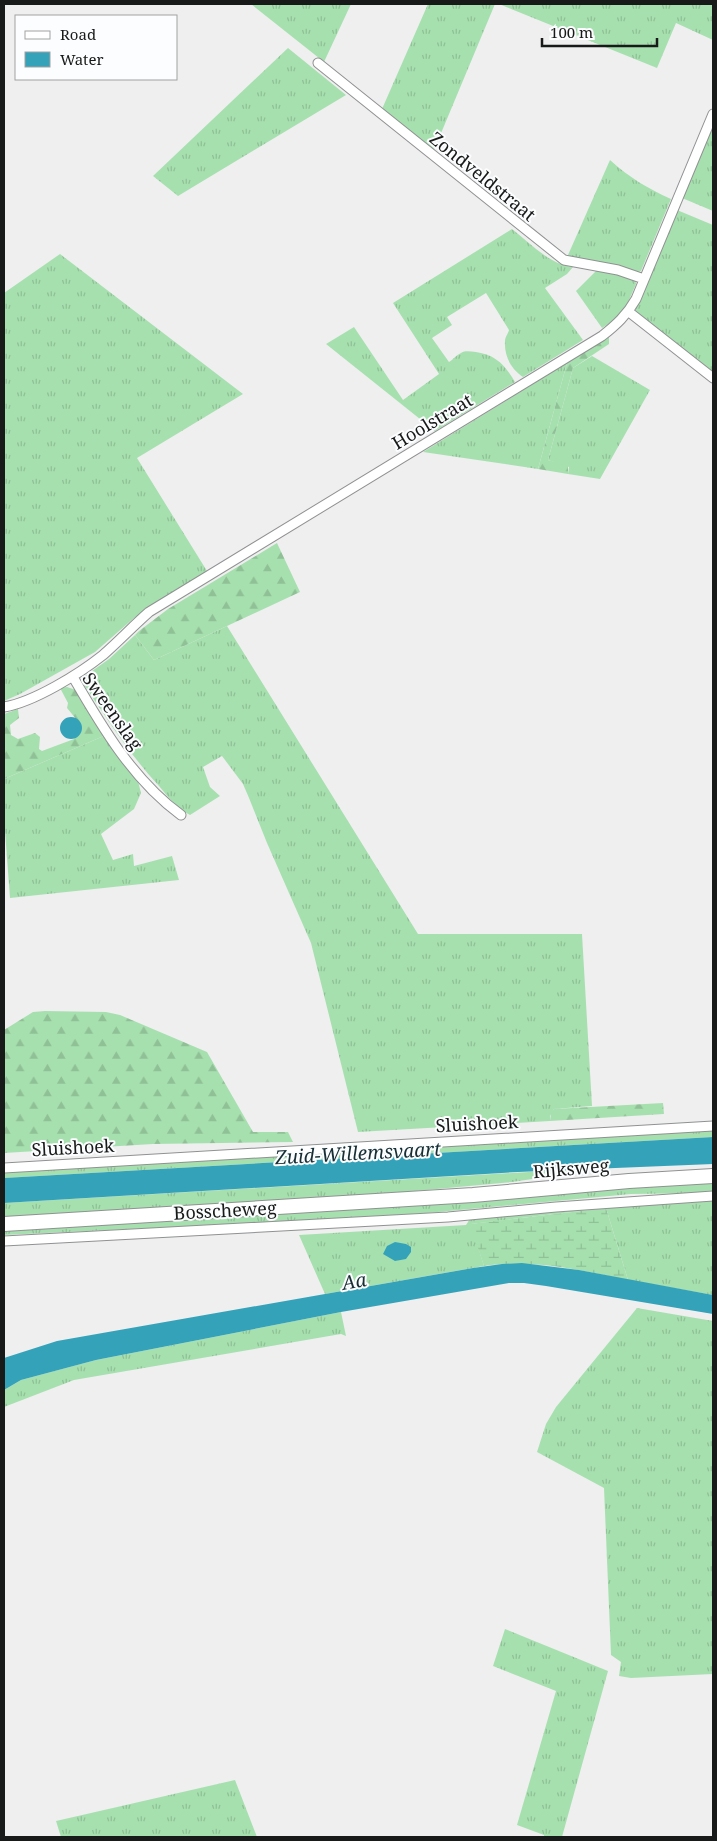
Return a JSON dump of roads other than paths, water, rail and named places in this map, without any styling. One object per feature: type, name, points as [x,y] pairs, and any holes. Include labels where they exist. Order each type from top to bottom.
[{"type":"main road","name":"Rijksweg","points":[[431,1197],[713,1176]]},
{"type":"main road","name":"Bosscheweg","points":[[4,1224],[431,1197]]},
{"type":"street","name":"Zondveldstraat","points":[[318,64],[564,260],[618,270],[644,279]]},
{"type":"street","name":"Hoolstraat","points":[[72,677],[103,654],[149,612],[593,341],[617,324],[629,312],[713,114]]},
{"type":"street","points":[[629,312],[713,378]]},
{"type":"street","name":"Sweenslag","points":[[4,707],[32,697],[72,677],[106,734],[151,789],[163,801],[181,814]]},
{"type":"street","name":"Sluishoek","points":[[4,1168],[713,1126]]},
{"type":"street","name":"Bosscheweg","points":[[4,1241],[448,1217],[713,1196]]},
{"type":"water","points":[[71,717],[79,720],[82,728],[79,736],[71,739],[63,736],[60,728],[63,720]]},
{"type":"water","points":[[713,1137],[713,1164],[518,1172],[4,1203],[4,1178]]},
{"type":"water","points":[[395,1242],[411,1247],[411,1252],[406,1259],[395,1261],[383,1254],[387,1246]]},
{"type":"water","points":[[522,1263],[579,1270],[713,1295],[713,1314],[546,1286],[509,1283],[341,1312],[96,1360],[21,1380],[4,1390],[4,1358],[57,1341],[473,1268]]},
{"type":"water label","name":"Zuid-Willemsvaart","points":[[358,1153]]},
{"type":"water label","name":"Aa","points":[[354,1281]]}]
